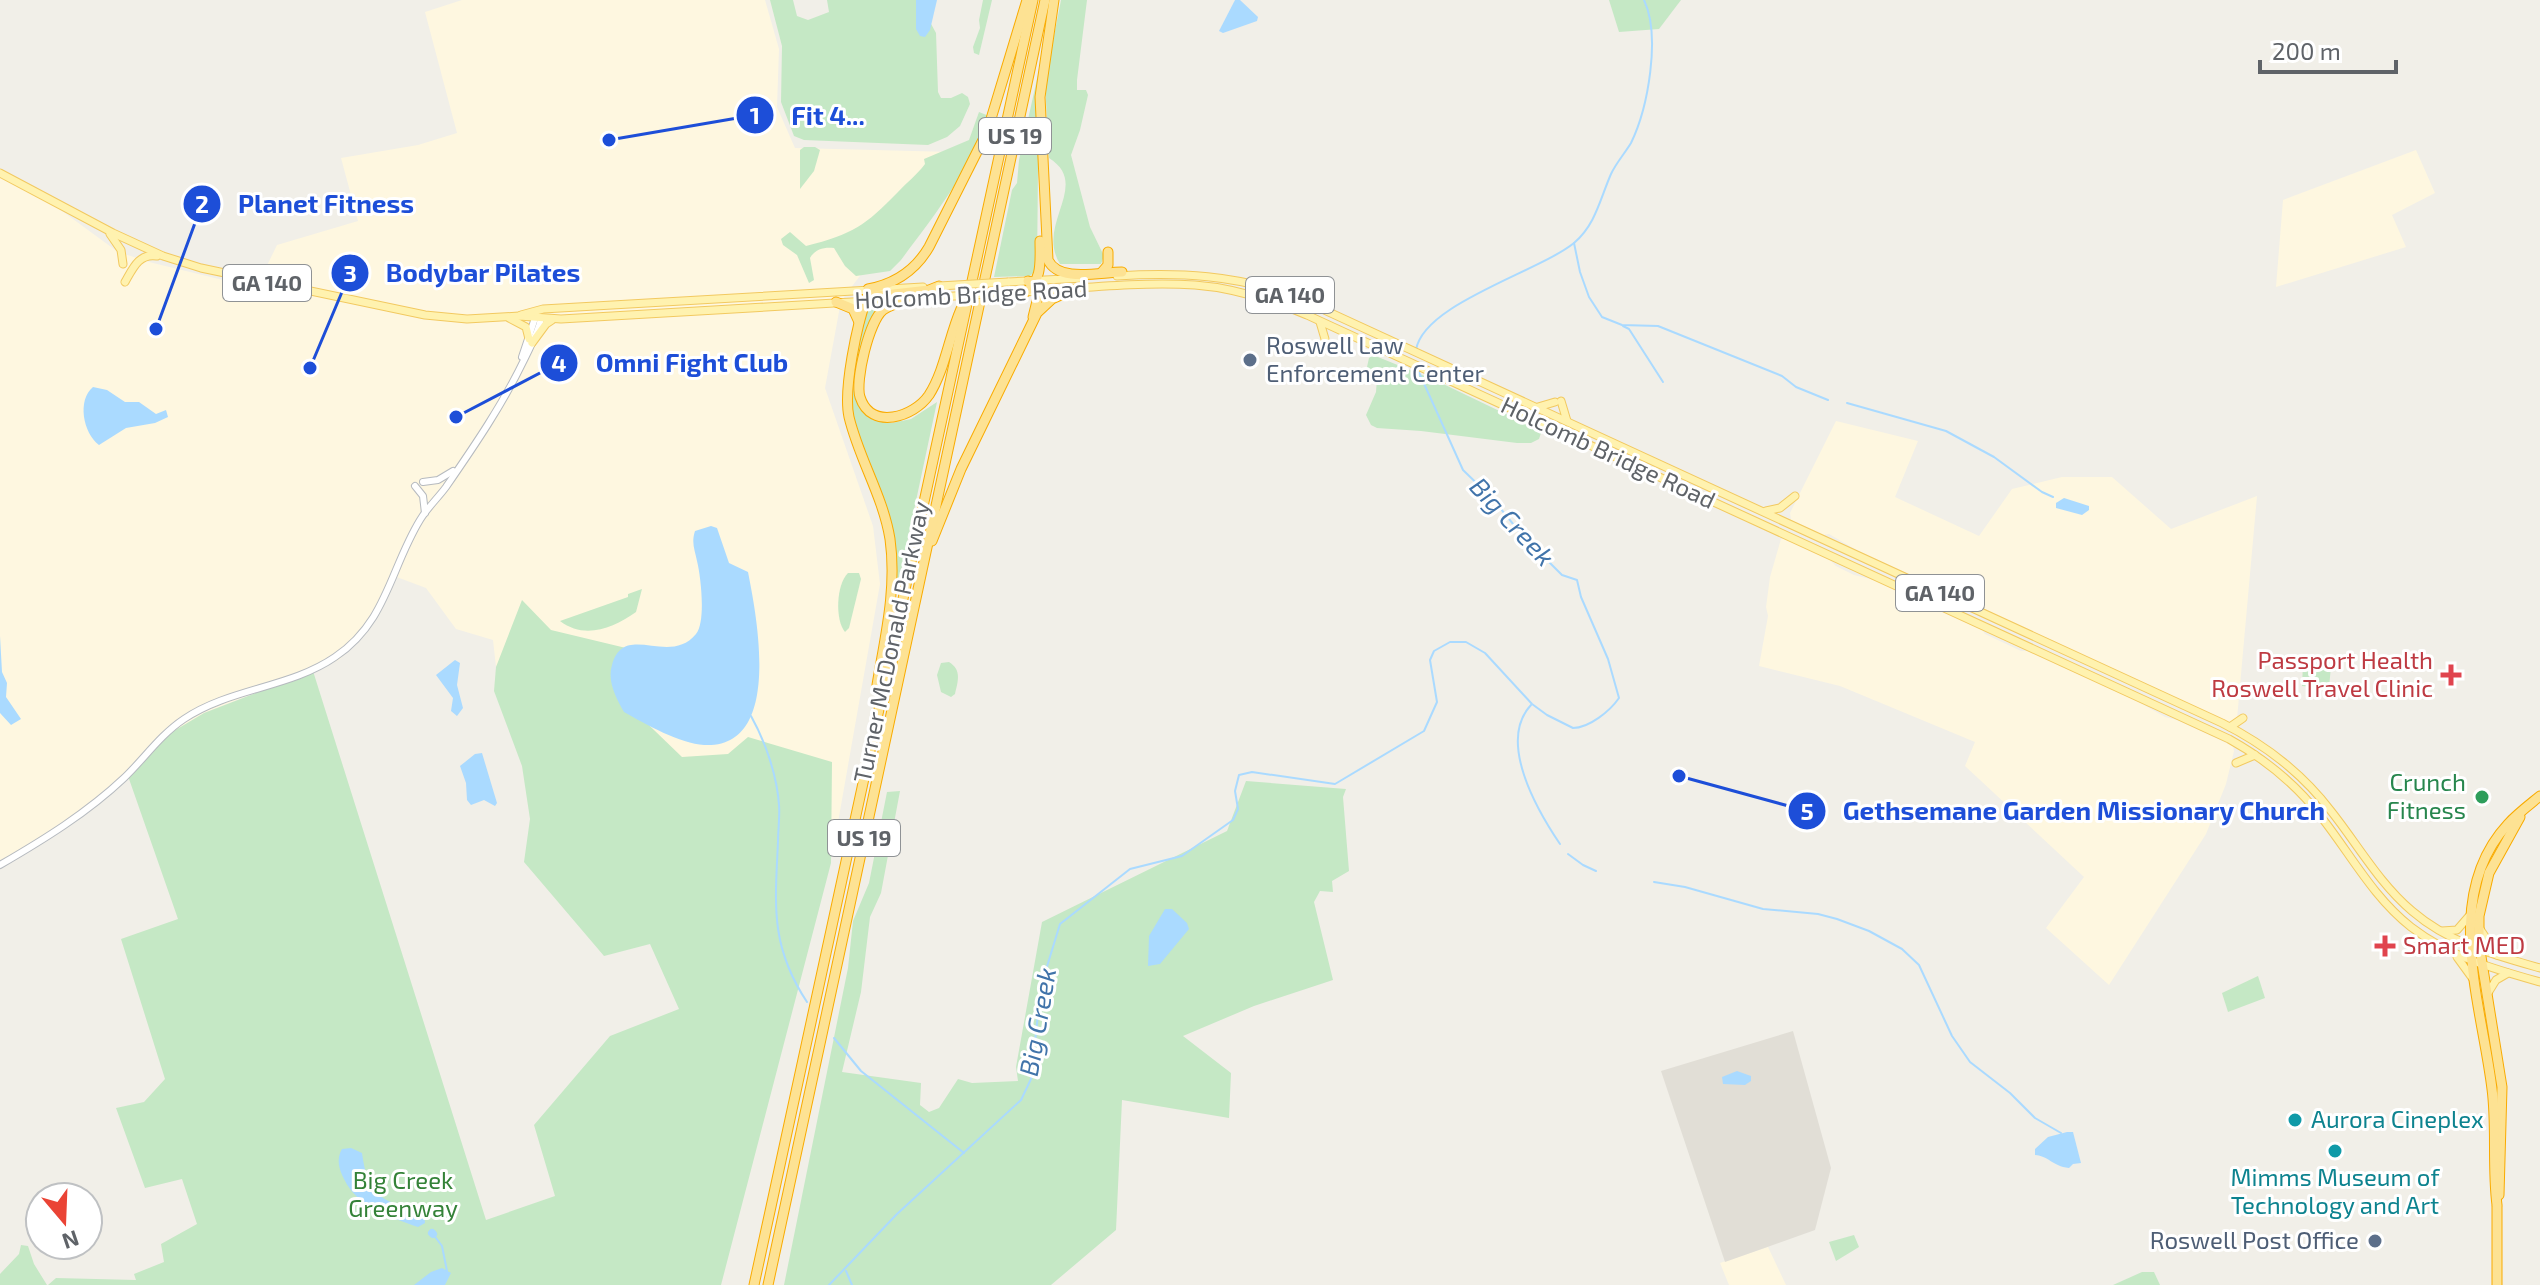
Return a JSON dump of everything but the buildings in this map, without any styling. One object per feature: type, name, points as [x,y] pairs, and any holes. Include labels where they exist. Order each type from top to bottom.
[{"type":"highway","points":[[868,289],[902,277],[931,244],[987,132],[1030,0]]},
{"type":"highway","name":"Turner McDonald Parkway","points":[[754,1285],[1030,0]]},
{"type":"highway","name":"Turner McDonald Parkway","points":[[768,1285],[1045,0]]},
{"type":"highway","points":[[1030,328],[1034,285],[1040,266],[1040,82],[1054,0]]},
{"type":"highway","points":[[1041,157],[1049,264],[1064,274],[1122,272]]},
{"type":"highway","points":[[1102,272],[1108,265],[1108,252]]},
{"type":"highway","points":[[1024,293],[1034,285]]},
{"type":"highway","points":[[859,795],[893,578],[885,516],[849,416],[848,385],[866,300],[871,295],[929,290],[939,286]]},
{"type":"highway","points":[[922,567],[956,481],[1030,328],[1042,308],[1072,290]]},
{"type":"highway","points":[[923,298],[886,308],[873,323],[859,389],[864,405],[878,415],[892,418],[906,415],[927,397],[969,292]]},
{"type":"highway","points":[[836,302],[854,311],[860,330]]},
{"type":"highway","points":[[2497,1206],[2502,1177],[2502,1087],[2488,993],[2483,966],[2475,949],[2471,913],[2481,870],[2502,831],[2540,796]]},
{"type":"highway","points":[[2497,1285],[2493,1097],[2472,962],[2485,884],[2503,845],[2527,808]]},
{"type":"highway","points":[[2502,831],[2503,845]]},
{"type":"main road","name":"Holcomb Bridge Road","points":[[0,173],[105,230],[163,256],[224,274],[409,312],[458,318],[519,316],[554,319],[1024,293]]},
{"type":"main road","points":[[105,230],[119,245],[123,264]]},
{"type":"main road","points":[[125,282],[136,262],[151,255],[163,256]]},
{"type":"main road","points":[[1122,272],[1139,274]]},
{"type":"main road","name":"Holcomb Bridge Road","points":[[1034,285],[1139,274],[1198,275],[1264,286],[1311,304],[2230,727],[2259,744],[2297,774],[2331,810],[2385,886],[2413,912],[2475,949],[2540,968]]},
{"type":"main road","name":"Holcomb Bridge Road","points":[[519,316],[543,309],[1008,282],[1072,290],[1163,284],[1212,287],[1260,297],[1391,352],[2217,733],[2255,755],[2289,782],[2312,805],[2386,903],[2413,928],[2472,962],[2540,982]]},
{"type":"main road","points":[[507,317],[526,328],[531,341]]},
{"type":"main road","points":[[0,865],[44,839],[105,794],[185,718],[216,703],[310,670],[346,649],[363,632],[380,609],[414,531],[502,404],[517,377],[538,318]]},
{"type":"main road","points":[[531,341],[554,319]]},
{"type":"main road","points":[[1319,320],[1325,339]]},
{"type":"main road","points":[[1536,407],[1558,401],[1567,421]]},
{"type":"main road","points":[[423,482],[438,480],[459,467]]},
{"type":"main road","points":[[415,486],[423,496],[425,513]]},
{"type":"main road","points":[[1763,512],[1780,508],[1795,496]]},
{"type":"main road","points":[[2230,727],[2243,718]]},
{"type":"main road","points":[[2236,763],[2255,755]]},
{"type":"main road","points":[[2439,930],[2457,930],[2471,913]]},
{"type":"main road","points":[[2479,926],[2498,957]]},
{"type":"main road","name":"GA 140","points":[[2452,953],[2475,982]]},
{"type":"main road","points":[[2488,993],[2496,980],[2509,973]]},
{"type":"shaded area","points":[[462,0],[765,0],[779,49],[777,107],[795,148],[953,152],[841,301],[825,388],[873,526],[880,584],[837,828],[817,869],[498,663],[496,667],[493,640],[456,629],[426,588],[394,576],[362,636],[339,660],[204,713],[45,839],[0,866],[0,173],[32,189],[118,252],[256,288],[277,245],[358,221],[341,158],[418,145],[457,133],[425,12]]},
{"type":"shaded area","points":[[2416,150],[2435,193],[2392,215],[2406,247],[2276,287],[2283,200]]},
{"type":"shaded area","points":[[1836,421],[1918,441],[1895,497],[1979,536],[2012,489],[2062,477],[2112,477],[2171,529],[2257,496],[2237,719],[2230,723],[1923,578],[1860,552],[1829,534],[1823,535],[1791,520],[1790,513]]},
{"type":"shaded area","points":[[1781,539],[2233,746],[2226,784],[2206,834],[2109,985],[2046,928],[2084,877],[1965,766],[1975,742],[1840,686],[1759,666],[1768,616],[1766,607],[1770,577]]},
{"type":"shaded area","points":[[1793,1031],[1831,1168],[1815,1230],[1725,1262],[1661,1071]]},
{"type":"shaded area","points":[[1768,1247],[1786,1285],[1729,1285],[1720,1263]]},
{"type":"green space","points":[[770,0],[793,0],[797,16],[808,20],[829,12],[827,0],[918,0],[936,33],[938,92],[941,98],[962,93],[968,97],[970,104],[960,126],[947,137],[928,145],[804,140],[794,136],[781,102],[782,46]]},
{"type":"green space","points":[[983,0],[992,0],[979,55],[974,53],[973,47],[980,28]]},
{"type":"green space","points":[[1061,0],[1087,0],[1077,90],[1086,90],[1088,95],[1071,155],[1090,227],[1104,256],[1101,264],[1060,264],[1054,249],[1065,180],[1061,169],[1049,158],[1045,82]]},
{"type":"green space","points":[[1609,0],[1681,0],[1659,29],[1619,32]]},
{"type":"green space","points":[[1039,70],[1037,269],[1030,276],[994,277],[1012,190],[1017,183],[1019,160]]},
{"type":"green space","points":[[979,112],[989,116],[972,156],[901,260],[890,271],[856,276],[845,266],[834,248],[823,248],[810,258],[814,280],[809,283],[797,255],[783,245],[781,239],[790,232],[806,246],[857,227],[915,175],[925,164],[924,159],[969,140]]},
{"type":"green space","points":[[804,147],[820,150],[814,171],[800,189],[800,150]]},
{"type":"green space","points":[[883,304],[868,324],[854,378],[857,403],[873,420],[892,423],[911,419],[937,402],[896,595],[894,553],[852,420],[852,374],[867,306]]},
{"type":"green space","points":[[1373,355],[1437,381],[1535,428],[1541,433],[1539,439],[1531,443],[1517,443],[1371,425],[1366,415],[1376,392],[1377,378],[1367,367]]},
{"type":"green space","points":[[848,573],[859,573],[861,579],[849,628],[845,632],[838,602]]},
{"type":"green space","points":[[642,589],[636,612],[608,627],[579,630],[560,621],[628,597],[628,594]]},
{"type":"green space","name":"Big Creek Greenway","points":[[522,600],[551,630],[626,648],[627,704],[682,757],[728,754],[748,737],[832,762],[831,863],[721,1285],[48,1285],[56,1278],[136,1280],[134,1274],[164,1262],[161,1244],[197,1224],[182,1179],[145,1188],[116,1108],[144,1102],[165,1079],[121,939],[178,919],[128,776],[167,735],[204,713],[313,671],[486,1220],[555,1196],[534,1125],[610,1036],[679,1009],[650,944],[604,956],[524,862],[530,819],[522,766],[494,691],[496,667]]},
{"type":"green space","points":[[949,662],[958,676],[955,694],[951,697],[941,692],[937,675],[941,663]]},
{"type":"green space","points":[[2303,664],[2331,666],[2329,688],[2302,686]]},
{"type":"green space","points":[[1246,781],[1346,789],[1343,797],[1349,871],[1332,881],[1333,892],[1320,891],[1314,902],[1333,980],[1254,1006],[1183,1036],[1231,1073],[1229,1118],[1122,1100],[1116,1230],[1051,1285],[784,1285],[848,968],[853,921],[869,883],[887,792],[900,791],[881,893],[870,917],[861,992],[842,1072],[921,1083],[920,1105],[929,1112],[939,1108],[958,1079],[972,1083],[1018,1081],[1016,1067],[1042,922],[1227,831]]},
{"type":"green space","points":[[2258,976],[2265,998],[2228,1012],[2222,993]]},
{"type":"green space","points":[[1854,1235],[1859,1247],[1836,1261],[1829,1242]]},
{"type":"green space","points":[[21,1245],[24,1245],[24,1261],[33,1261],[47,1285],[0,1285],[0,1274],[19,1254]]},
{"type":"green space","points":[[2142,1272],[2154,1272],[2160,1285],[2113,1285]]},
{"type":"water","points":[[916,0],[937,0],[930,30],[925,37],[920,36],[916,29]]},
{"type":"water","points":[[1235,0],[1240,0],[1258,17],[1257,21],[1223,33],[1219,31]]},
{"type":"water","points":[[93,387],[107,390],[125,402],[139,402],[156,414],[166,410],[168,417],[155,423],[126,428],[99,445],[89,433],[84,416],[85,400]]},
{"type":"water","points":[[2064,498],[2089,506],[2089,510],[2082,515],[2056,508],[2056,503]]},
{"type":"water","points":[[711,526],[717,528],[729,563],[748,572],[756,619],[759,677],[755,704],[745,726],[729,741],[704,745],[674,737],[624,712],[613,689],[611,671],[618,652],[626,646],[673,647],[685,643],[696,634],[701,620],[702,599],[694,535],[695,531]]},
{"type":"water","points":[[0,636],[6,697],[21,719],[11,725],[0,713]]},
{"type":"water","points":[[455,660],[460,663],[457,685],[463,708],[457,716],[451,711],[453,698],[436,675]]},
{"type":"water","points":[[482,753],[497,803],[495,806],[484,800],[471,805],[467,800],[466,783],[460,766],[475,754]]},
{"type":"water","points":[[1165,909],[1172,909],[1189,929],[1160,964],[1148,966],[1149,936]]},
{"type":"water","points":[[1737,1071],[1751,1076],[1751,1081],[1745,1085],[1723,1084],[1722,1077]]},
{"type":"water","points":[[2073,1132],[2081,1163],[2069,1168],[2035,1155],[2035,1149],[2048,1137]]},
{"type":"water","points":[[351,1148],[362,1153],[367,1177],[377,1193],[394,1203],[419,1206],[424,1212],[425,1223],[418,1227],[376,1210],[350,1189],[341,1172],[339,1156],[342,1149]]},
{"type":"water","points":[[442,1268],[451,1273],[445,1285],[414,1285],[431,1272]]},
{"type":"waterway","name":"Big Creek","points":[[1416,350],[1423,333],[1439,318],[1484,290],[1557,254],[1574,243],[1588,228],[1613,170],[1631,143],[1643,111],[1652,52],[1652,33],[1644,0]]},
{"type":"waterway","points":[[1574,243],[1589,297],[1602,317],[1622,325],[1658,326],[1782,376],[1796,387],[1828,400]]},
{"type":"waterway","points":[[1623,326],[1629,329],[1663,382]]},
{"type":"waterway","name":"Big Creek","points":[[829,1285],[897,1214],[1021,1100],[1031,1079],[1041,986],[1060,924],[1130,869],[1182,856],[1233,820],[1238,809],[1235,791],[1239,775],[1252,772],[1335,784],[1424,731],[1437,702],[1430,660],[1434,651],[1450,642],[1466,642],[1485,653],[1532,704],[1573,728],[1599,718],[1619,698],[1608,659],[1581,597],[1577,580],[1562,575],[1463,470],[1417,368]]},
{"type":"waterway","points":[[1847,403],[1946,431],[1994,457],[2053,497]]},
{"type":"waterway","points":[[1531,705],[1522,720],[1518,737],[1519,756],[1532,795],[1560,844]]},
{"type":"waterway","points":[[751,716],[770,759],[778,794],[776,906],[781,943],[786,962],[807,1002]]},
{"type":"waterway","points":[[1568,854],[1596,871]]},
{"type":"waterway","points":[[1654,882],[1685,887],[1763,909],[1818,914],[1837,919],[1869,931],[1902,949],[1919,965],[1952,1036],[1970,1062],[2010,1093],[2035,1118],[2061,1133]]},
{"type":"waterway","points":[[834,1038],[861,1071],[964,1153]]},
{"type":"waterway","points":[[433,1234],[442,1246],[447,1271]]},
{"type":"waterway","points":[[846,1271],[852,1285]]},
{"type":"place","name":"Fit 4...","points":[[609,140]]},
{"type":"place","name":"Planet Fitness","points":[[156,329]]},
{"type":"place","name":"Roswell Law Enforcement Center","points":[[1250,360]]},
{"type":"place","name":"Bodybar Pilates","points":[[310,368]]},
{"type":"place","name":"Omni Fight Club","points":[[456,417]]},
{"type":"place","name":"Passport Health Roswell Travel Clinic","points":[[2451,675]]},
{"type":"place","name":"Gethsemane Garden Missionary Church","points":[[1679,776]]},
{"type":"place","name":"Crunch Fitness","points":[[2482,797]]},
{"type":"place","name":"Smart MED","points":[[2385,946]]},
{"type":"place","name":"Aurora Cineplex","points":[[2295,1120]]},
{"type":"place","name":"Mimms Museum of Technology and Art","points":[[2335,1151]]},
{"type":"place","name":"Roswell Post Office","points":[[2375,1241]]}]
